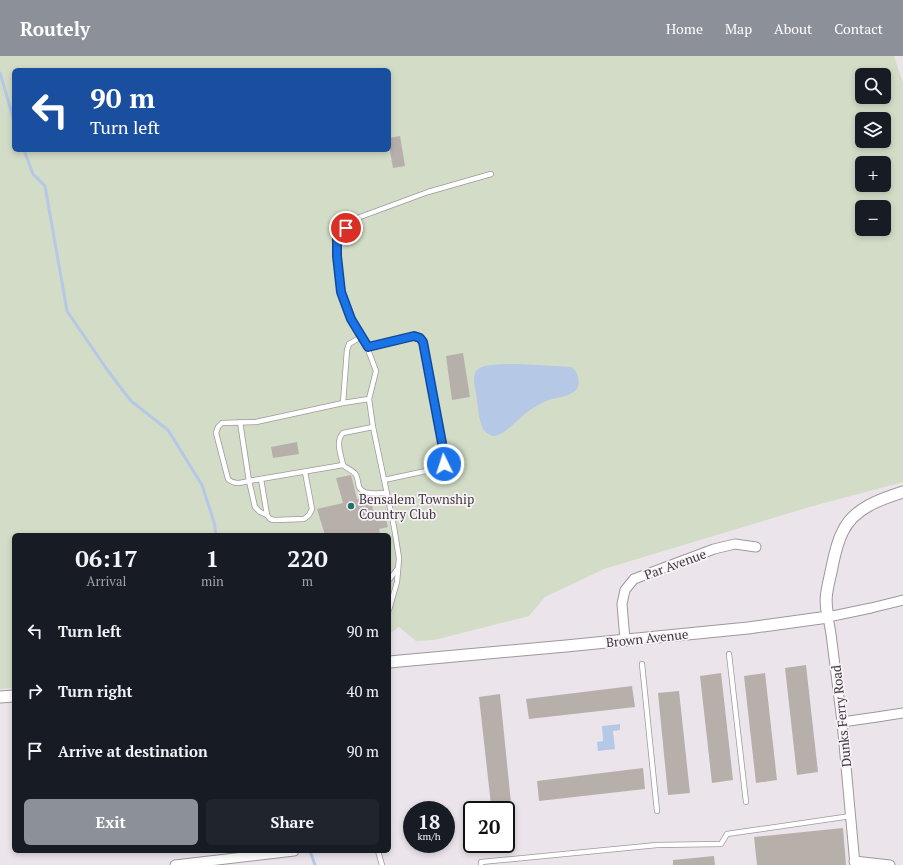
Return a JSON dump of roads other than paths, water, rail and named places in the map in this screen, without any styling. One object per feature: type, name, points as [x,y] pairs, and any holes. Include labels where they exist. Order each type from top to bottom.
[{"type":"street","points":[[828,617],[826,598],[838,540],[843,529],[858,512],[866,507],[903,492]]},
{"type":"street","name":"Par Avenue","points":[[625,640],[622,604],[625,590],[634,579],[714,549],[735,544],[756,547]]},
{"type":"street","name":"Brown Avenue","points":[[391,662],[748,628],[828,617],[903,600]]},
{"type":"street","name":"Dunks Ferry Road","points":[[828,617],[832,634],[842,722],[854,863]]},
{"type":"street","points":[[0,697],[12,696]]},
{"type":"street","points":[[842,722],[903,713]]},
{"type":"street","points":[[175,865],[277,853]]},
{"type":"street","points":[[854,863],[890,865]]},
{"type":"lane","points":[[391,603],[397,582],[399,558],[373,427],[369,399],[376,371],[368,347],[351,319],[341,292],[337,256],[337,239],[346,228],[360,217],[428,192],[491,174]]},
{"type":"lane","points":[[368,347],[414,336],[420,338],[423,342],[445,459],[444,464],[440,468],[384,480]]},
{"type":"lane","points":[[344,403],[347,350],[349,344],[361,337]]},
{"type":"lane","points":[[369,399],[256,422],[222,423],[218,427],[216,434],[228,479],[231,483],[343,465],[357,477],[362,492],[386,493]]},
{"type":"lane","points":[[240,422],[249,481],[255,507],[260,512],[274,520],[304,519],[309,515],[312,509],[305,472]]},
{"type":"lane","points":[[343,465],[339,441],[340,436],[344,432],[373,427]]},
{"type":"lane","points":[[261,479],[267,516]]},
{"type":"lane","points":[[391,577],[398,568]]},
{"type":"lane","points":[[729,654],[746,802]]},
{"type":"lane","points":[[642,664],[657,811]]},
{"type":"lane","points":[[481,865],[481,862],[657,845],[721,844],[727,834],[850,816]]},
{"type":"lane","points":[[379,853],[382,865]]},
{"type":"water","points":[[503,364],[571,367],[577,374],[579,384],[574,392],[540,404],[530,410],[502,433],[493,436],[485,431],[481,425],[474,377],[477,370],[480,368]]},
{"type":"water","points":[[620,724],[620,730],[613,731],[615,749],[598,751],[597,742],[603,741],[602,726]]},
{"type":"waterway","points":[[0,73],[12,114]]},
{"type":"waterway","points":[[25,152],[33,174],[45,186],[67,311],[108,371],[131,401],[168,430],[202,485],[214,522],[216,533]]},
{"type":"waterway","points":[[311,853],[315,865]]},
{"type":"place","name":"Bensalem Township Country Club","points":[[351,506]]}]
